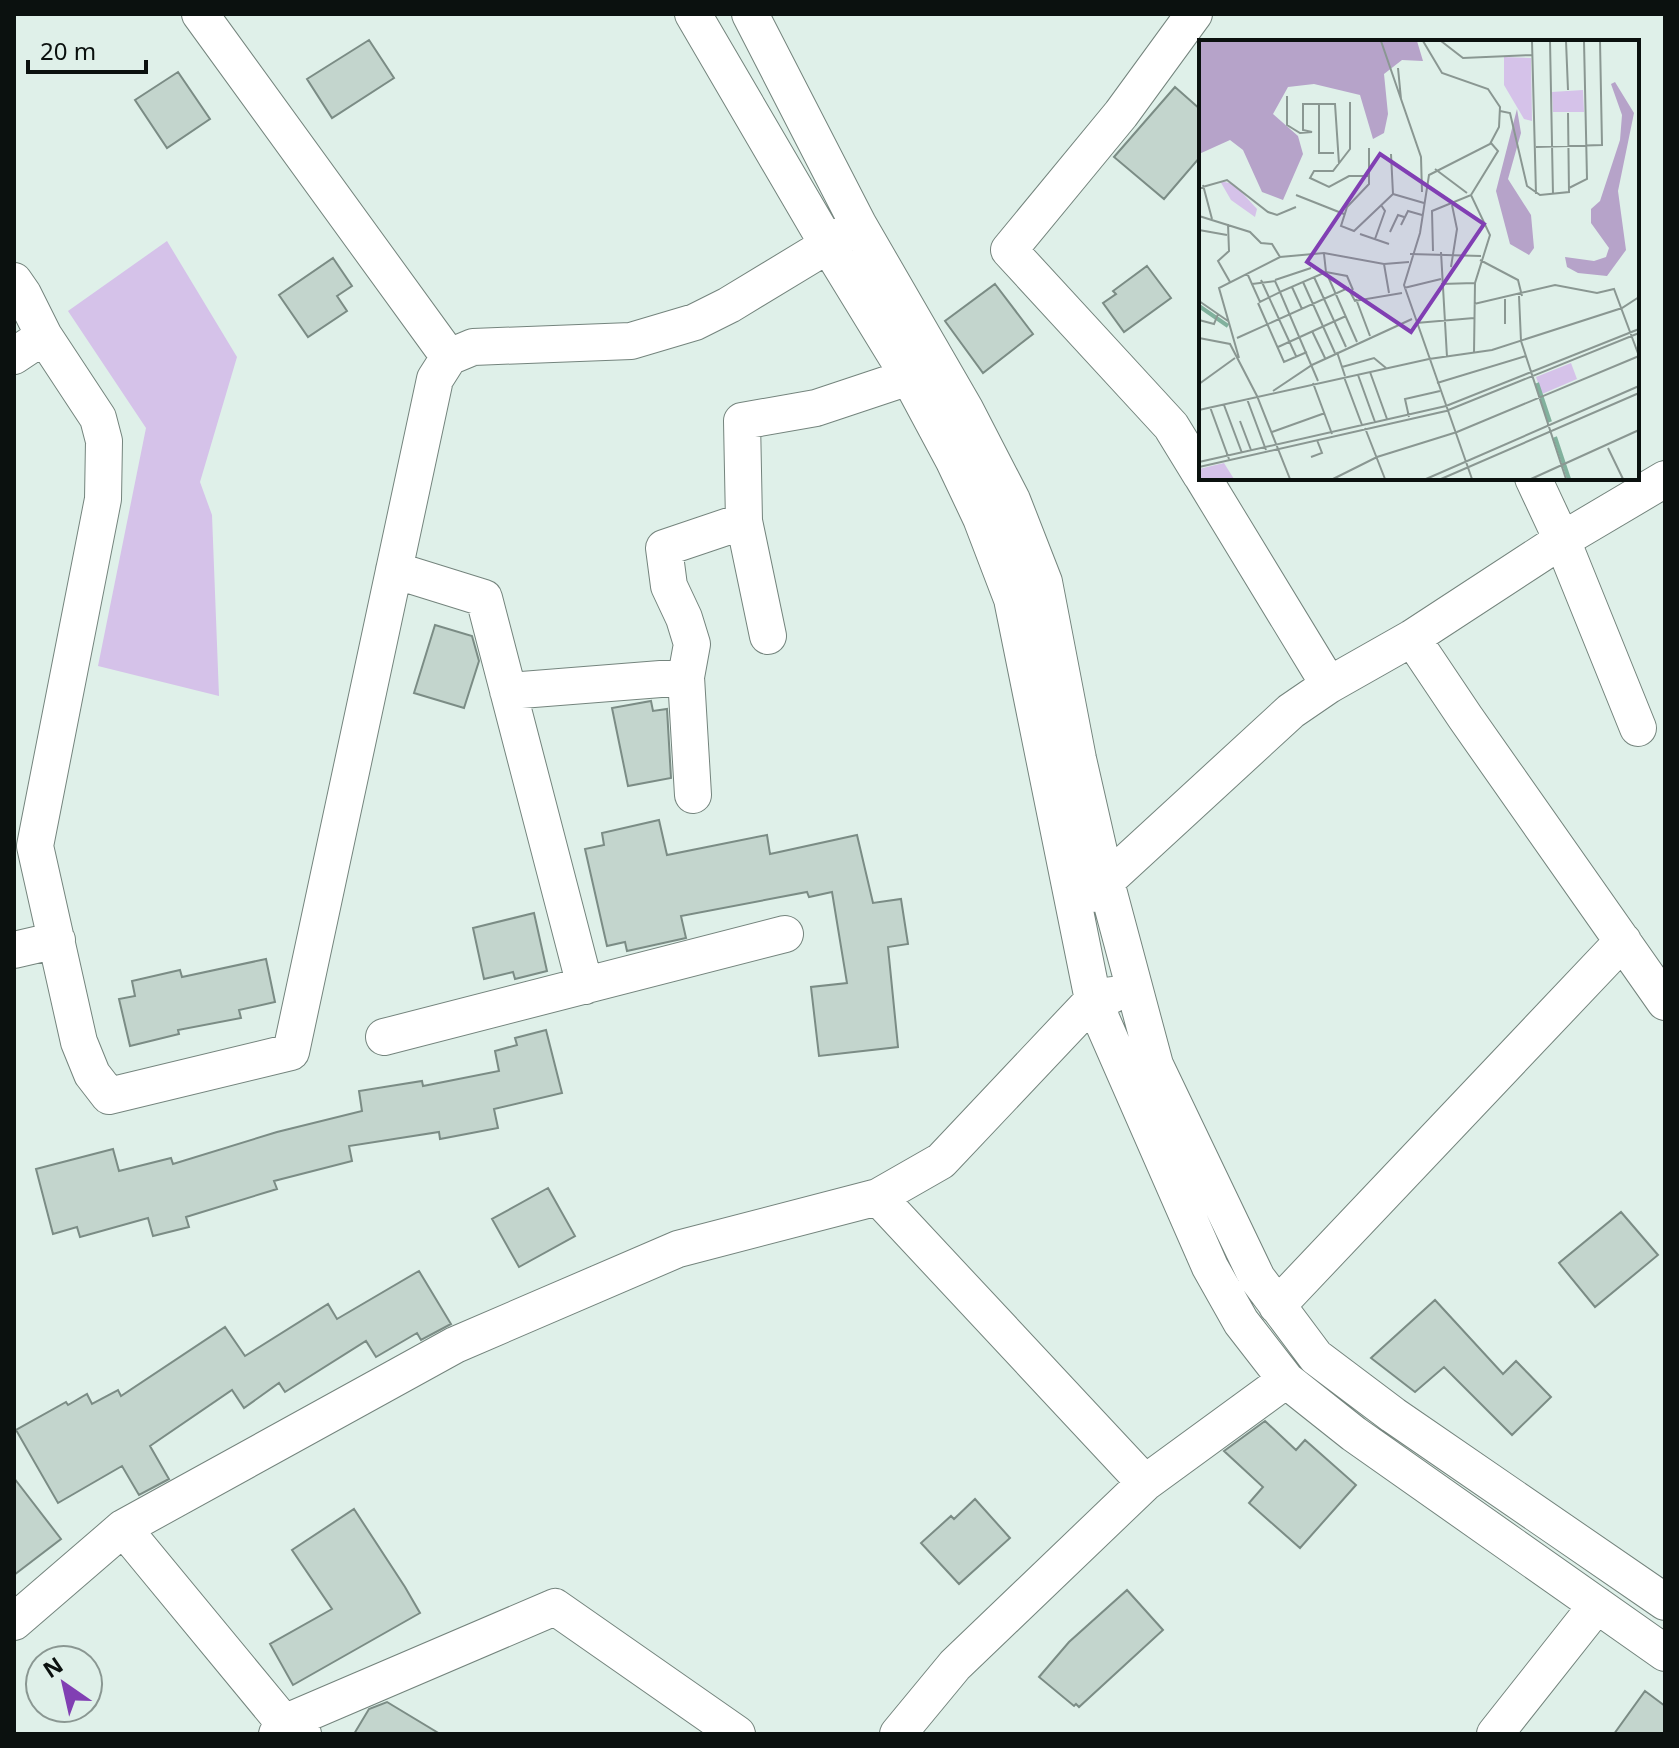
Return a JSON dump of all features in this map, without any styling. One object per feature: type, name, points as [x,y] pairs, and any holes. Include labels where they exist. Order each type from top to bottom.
[{"type":"street","points":[[200,14],[449,357]]},
{"type":"street","points":[[693,14],[828,245],[923,369],[965,409],[1012,500],[1044,582],[1078,759],[1106,882],[1155,1065],[1257,1278],[1316,1357],[1393,1415],[1658,1598]]},
{"type":"street","points":[[750,14],[858,224],[923,369],[954,461],[1012,599],[1093,1000],[1210,1267],[1241,1322],[1286,1380],[1354,1434],[1665,1653]]},
{"type":"street","points":[[1195,27],[1009,250],[1171,426],[1199,472]]},
{"type":"street","points":[[14,281],[44,336],[98,418],[104,441],[103,499],[35,846],[79,1042],[92,1074],[109,1096],[291,1052],[435,379],[449,357],[473,347],[631,341],[695,322],[729,305],[858,224]]},
{"type":"street","points":[[14,356],[44,336]]},
{"type":"street","points":[[768,636],[744,521],[742,421],[816,408],[923,369]]},
{"type":"street","points":[[1075,910],[1291,711],[1329,685],[1412,638],[1562,540],[1665,479]]},
{"type":"street","points":[[1204,480],[1329,685]]},
{"type":"street","points":[[1534,480],[1562,540],[1638,728]]},
{"type":"street","points":[[693,795],[686,677],[692,644],[669,586],[664,548],[744,521]]},
{"type":"street","points":[[394,570],[484,598],[585,986]]},
{"type":"street","points":[[1412,638],[1663,995]]},
{"type":"street","points":[[508,691],[686,677]]},
{"type":"street","points":[[384,1037],[785,934]]},
{"type":"street","points":[[14,950],[57,940]]},
{"type":"street","points":[[1260,1347],[1283,1314],[1623,941]]},
{"type":"street","points":[[14,1622],[123,1528],[455,1345],[678,1249],[878,1197],[941,1161],[1093,1000],[1135,988]]},
{"type":"street","points":[[878,1197],[1145,1483]]},
{"type":"street","points":[[898,1734],[955,1665],[1145,1483],[1286,1380]]},
{"type":"street","points":[[123,1528],[288,1730],[555,1607],[737,1734]]},
{"type":"street","points":[[1495,1734],[1612,1615],[1658,1598]]},
{"type":"shaded area","points":[[167,241],[237,357],[200,482],[212,515],[219,696],[98,666],[146,428],[68,311]]},
{"type":"building","points":[[369,40],[394,78],[332,118],[307,79]]},
{"type":"building","points":[[178,72],[210,119],[167,148],[135,100]]},
{"type":"building","points":[[1175,87],[1199,108],[1199,158],[1164,199],[1114,157]]},
{"type":"building","points":[[333,258],[352,286],[337,296],[347,311],[308,337],[279,295]]},
{"type":"building","points":[[1147,266],[1171,298],[1124,332],[1103,303],[1116,294],[1113,291]]},
{"type":"building","points":[[995,284],[1033,334],[983,373],[945,321]]},
{"type":"building","points":[[435,625],[472,636],[479,661],[464,708],[414,693]]},
{"type":"building","points":[[651,701],[653,711],[667,709],[671,778],[628,786],[612,708]]},
{"type":"building","points":[[659,820],[667,855],[767,835],[770,854],[857,835],[873,903],[901,899],[908,944],[888,947],[898,1047],[819,1056],[811,987],[847,983],[832,892],[809,897],[807,892],[681,916],[686,938],[627,951],[625,942],[607,946],[585,849],[604,845],[602,833]]},
{"type":"building","points":[[534,913],[547,971],[515,979],[513,972],[484,979],[473,928]]},
{"type":"building","points":[[266,959],[275,1002],[239,1010],[241,1018],[178,1030],[179,1034],[130,1046],[119,999],[135,996],[132,981],[180,970],[182,977]]},
{"type":"building","points":[[546,1030],[562,1093],[494,1109],[498,1128],[440,1139],[439,1132],[349,1146],[352,1161],[274,1181],[277,1189],[186,1217],[189,1227],[153,1236],[148,1218],[80,1237],[77,1227],[53,1234],[36,1169],[113,1149],[119,1171],[171,1158],[173,1164],[277,1132],[362,1111],[359,1091],[422,1081],[423,1086],[499,1071],[495,1051],[517,1045],[515,1038]]},
{"type":"building","points":[[548,1188],[575,1236],[519,1267],[492,1219]]},
{"type":"building","points":[[1621,1212],[1658,1255],[1595,1307],[1559,1263]]},
{"type":"building","points":[[419,1271],[451,1324],[421,1340],[417,1333],[376,1357],[366,1341],[285,1392],[279,1383],[244,1408],[232,1390],[150,1446],[169,1479],[139,1495],[122,1466],[58,1503],[16,1430],[87,1394],[92,1404],[118,1390],[121,1396],[225,1327],[245,1356],[328,1304],[337,1319]]},
{"type":"building","points":[[1435,1300],[1503,1374],[1516,1361],[1551,1397],[1512,1435],[1444,1367],[1415,1392],[1371,1358]]},
{"type":"building","points":[[1265,1421],[1296,1450],[1305,1440],[1356,1485],[1300,1548],[1249,1503],[1263,1487],[1224,1451]]},
{"type":"building","points":[[14,1478],[61,1539],[14,1575]]},
{"type":"building","points":[[975,1499],[1010,1538],[959,1584],[921,1543]]},
{"type":"building","points":[[354,1509],[420,1613],[293,1685],[270,1644],[332,1609],[292,1550]]},
{"type":"building","points":[[1127,1590],[1163,1630],[1079,1707],[1074,1706],[1039,1677],[1069,1642]]},
{"type":"building","points":[[1645,1691],[1665,1706],[1665,1734],[1614,1734]]},
{"type":"building","points":[[387,1702],[440,1734],[354,1734],[369,1709]]}]
